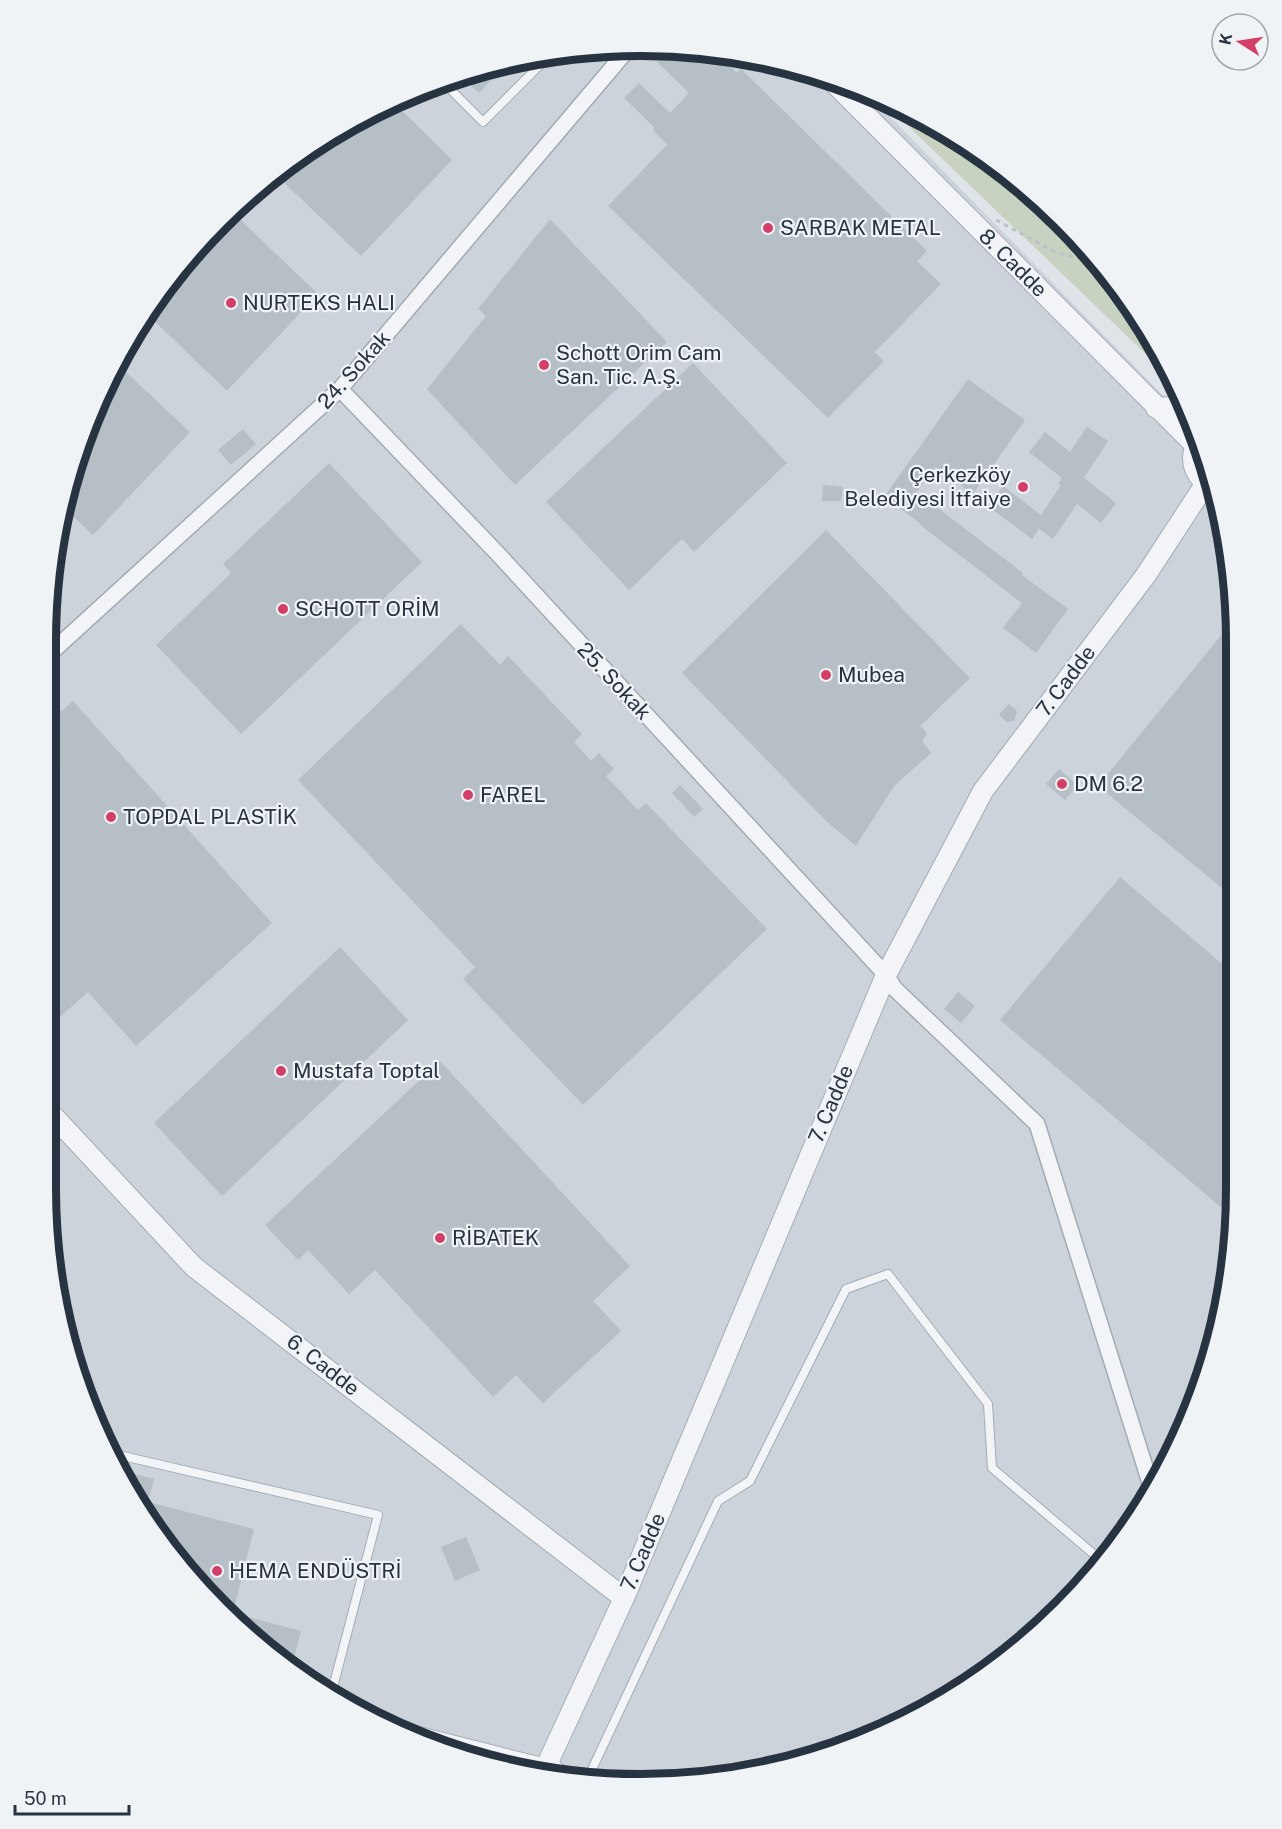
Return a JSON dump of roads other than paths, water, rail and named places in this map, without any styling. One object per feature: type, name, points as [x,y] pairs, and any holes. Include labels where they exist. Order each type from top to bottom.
[{"type":"street","name":"24. Sokak","points":[[56,648],[340,389],[622,57]]},
{"type":"street","name":"8. Cadde","points":[[843,92],[1156,408],[1189,436]]},
{"type":"street","name":"25. Sokak","points":[[340,389],[498,554],[886,975],[895,988],[1037,1124],[1149,1479]]},
{"type":"street","points":[[1156,408],[1177,407]]},
{"type":"street","points":[[1195,452],[1195,470],[1203,478]]},
{"type":"street","name":"7. Cadde","points":[[547,1765],[624,1598],[886,975],[983,791],[1207,490]]},
{"type":"street","name":"6. Cadde","points":[[56,1119],[194,1267],[624,1598]]},
{"type":"lane","points":[[449,88],[483,122],[540,65]]},
{"type":"lane","points":[[590,1771],[718,1502],[750,1481],[846,1289],[888,1274],[988,1404],[992,1468],[1096,1556]]},
{"type":"lane","points":[[120,1455],[378,1515],[333,1686]]},
{"type":"lane","points":[[435,1735],[547,1765]]},
{"type":"place","name":"SARBAK METAL","points":[[768,228]]},
{"type":"place","name":"NURTEKS HALI","points":[[231,303]]},
{"type":"place","name":"Schott Orim Cam San. Tic. A.Ş.","points":[[544,365]]},
{"type":"place","name":"Çerkezköy Belediyesi İtfaiye","points":[[1023,487]]},
{"type":"place","name":"SCHOTT ORİM","points":[[283,609]]},
{"type":"place","name":"Mubea","points":[[826,675]]},
{"type":"place","name":"DM 6.2","points":[[1062,784]]},
{"type":"place","name":"FAREL","points":[[468,795]]},
{"type":"place","name":"TOPDAL PLASTİK","points":[[111,817]]},
{"type":"place","name":"Mustafa Toptal","points":[[281,1071]]},
{"type":"place","name":"RİBATEK","points":[[440,1238]]},
{"type":"place","name":"HEMA ENDÜSTRİ","points":[[217,1571]]}]
